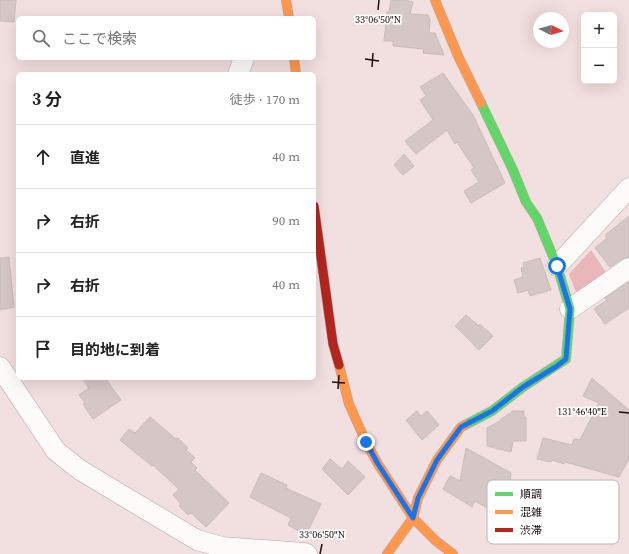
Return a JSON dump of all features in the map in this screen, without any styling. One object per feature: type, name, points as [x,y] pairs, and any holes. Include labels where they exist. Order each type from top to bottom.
[{"type":"street","points":[[286,0],[289,16]]},
{"type":"street","points":[[386,554],[413,518],[418,498],[437,460],[461,427],[492,411],[523,387],[566,359],[570,309],[557,266],[537,218],[526,202],[513,170],[458,56],[435,0]]},
{"type":"street","points":[[239,72],[243,60]]},
{"type":"street","points":[[294,60],[296,72]]},
{"type":"street","points":[[557,266],[629,188]]},
{"type":"street","points":[[316,221],[333,344],[349,404],[366,442],[413,518],[436,541],[453,554]]},
{"type":"street","points":[[570,309],[629,268]]},
{"type":"street","points":[[0,367],[56,451],[80,470],[197,540],[222,547],[307,554]]},
{"type":"shaded area","points":[[591,250],[607,274],[577,295],[569,274]]},
{"type":"building","points":[[0,0],[16,0],[14,22],[0,21]]},
{"type":"building","points":[[391,0],[405,0],[413,2],[410,14],[428,15],[430,20],[429,33],[435,33],[444,55],[423,53],[424,49],[393,46],[393,41],[384,41],[387,12],[389,12]]},
{"type":"building","points":[[443,73],[473,115],[505,183],[471,203],[464,191],[479,182],[471,170],[474,168],[457,142],[455,144],[447,130],[416,154],[405,141],[433,120],[420,100],[426,96],[420,87]]},
{"type":"building","points":[[404,154],[414,166],[403,175],[394,165]]},
{"type":"building","points":[[629,216],[629,257],[622,259],[610,267],[595,248],[607,238],[605,235]]},
{"type":"building","points":[[9,257],[14,307],[0,310],[0,258]]},
{"type":"building","points":[[540,258],[551,290],[530,296],[528,290],[518,293],[514,280],[523,277],[521,268],[524,267],[523,263]]},
{"type":"building","points":[[629,282],[629,308],[605,324],[594,309],[607,300],[605,298]]},
{"type":"building","points":[[466,315],[479,326],[480,324],[493,336],[479,350],[455,326]]},
{"type":"building","points":[[592,378],[629,410],[629,459],[619,477],[565,462],[564,464],[552,460],[551,462],[537,459],[543,438],[572,445],[574,439],[580,440],[599,403],[583,396]]},
{"type":"building","points":[[83,380],[106,380],[121,400],[93,419],[79,395],[89,388]]},
{"type":"building","points":[[417,411],[421,416],[427,411],[439,425],[422,440],[406,420]]},
{"type":"building","points":[[512,411],[524,411],[524,417],[526,417],[526,441],[514,441],[511,452],[487,446],[487,428],[510,414]]},
{"type":"building","points":[[150,417],[176,439],[178,438],[188,448],[186,450],[195,458],[191,462],[197,468],[195,470],[229,503],[206,527],[191,513],[188,515],[179,506],[181,504],[173,495],[179,489],[153,465],[152,466],[120,440],[129,429],[135,433]]},
{"type":"building","points":[[466,448],[511,473],[510,480],[487,480],[487,508],[475,501],[472,507],[443,489],[450,476],[460,481]]},
{"type":"building","points":[[330,459],[342,469],[348,461],[365,477],[348,495],[322,469]]},
{"type":"building","points":[[261,473],[287,485],[286,488],[321,504],[306,535],[288,525],[291,518],[250,497]]},
{"type":"traffic: fast","points":[[465,425],[492,411],[523,387],[566,359],[570,309],[557,266],[537,218],[526,202],[513,170],[481,103]]},
{"type":"traffic: slow","points":[[286,0],[289,16]]},
{"type":"traffic: slow","points":[[435,0],[458,56],[481,103]]},
{"type":"traffic: slow","points":[[294,60],[296,72]]},
{"type":"traffic: slow","points":[[339,365],[349,404],[366,442],[378,464],[413,518],[436,541],[453,554]]},
{"type":"traffic: slow","points":[[387,554],[413,518],[418,498],[437,460],[461,427],[465,425]]},
{"type":"traffic: jam","points":[[316,221],[333,344],[339,365]]},
{"type":"route","points":[[366,442],[378,464],[413,518],[418,498],[437,460],[461,427],[492,411],[523,387],[566,359],[570,309],[557,266]]}]
